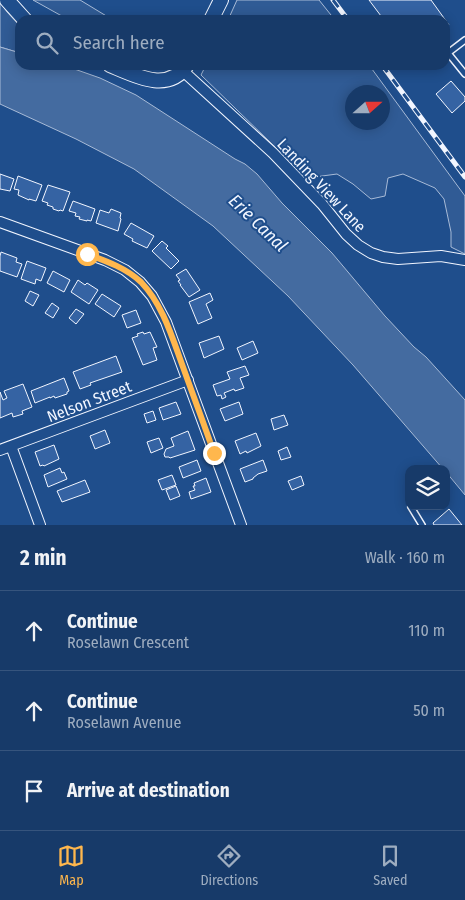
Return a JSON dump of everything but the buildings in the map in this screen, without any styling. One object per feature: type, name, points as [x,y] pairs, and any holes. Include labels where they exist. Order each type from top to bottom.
[{"type":"street","points":[[7,0],[20,15]]},
{"type":"street","points":[[214,15],[221,0]]},
{"type":"street","points":[[122,70],[151,80],[163,81],[182,70]]},
{"type":"street","name":"Landing View Lane","points":[[187,70],[273,153],[358,245],[371,253],[383,257],[398,259],[441,256],[465,260]]},
{"type":"street","points":[[0,222],[104,260],[125,270],[134,276],[152,296],[162,312],[241,525]]},
{"type":"street","name":"Nelson Street","points":[[0,450],[188,380]]},
{"type":"street","points":[[11,446],[40,525]]},
{"type":"lane","points":[[450,51],[465,40]]},
{"type":"lane","points":[[450,55],[465,74]]},
{"type":"lane","points":[[413,510],[422,525]]},
{"type":"shaded area","points":[[33,0],[80,0],[105,15],[60,15]]},
{"type":"shaded area","points":[[237,0],[319,0],[331,15],[230,15]]},
{"type":"shaded area","points":[[0,2],[15,21],[15,52],[0,47]]},
{"type":"shaded area","points":[[204,70],[373,70],[384,85],[345,85],[345,130],[390,130],[390,94],[465,196],[465,254],[451,247],[451,232],[444,199],[435,188],[403,174],[388,178],[385,196],[371,199],[337,174],[307,178],[201,75]]},
{"type":"water","name":"Erie Canal","points":[[0,47],[15,52],[15,70],[77,70],[100,78],[136,95],[245,164],[257,174],[282,203],[332,253],[385,316],[465,400],[465,495],[450,477],[450,465],[440,465],[353,365],[288,296],[213,226],[134,169],[76,139],[0,104]]},
{"type":"railway","points":[[333,0],[344,15]]},
{"type":"railway","points":[[386,70],[465,177]]},
{"type":"route","points":[[87,254],[125,270],[134,276],[152,296],[166,322],[214,453]]}]
